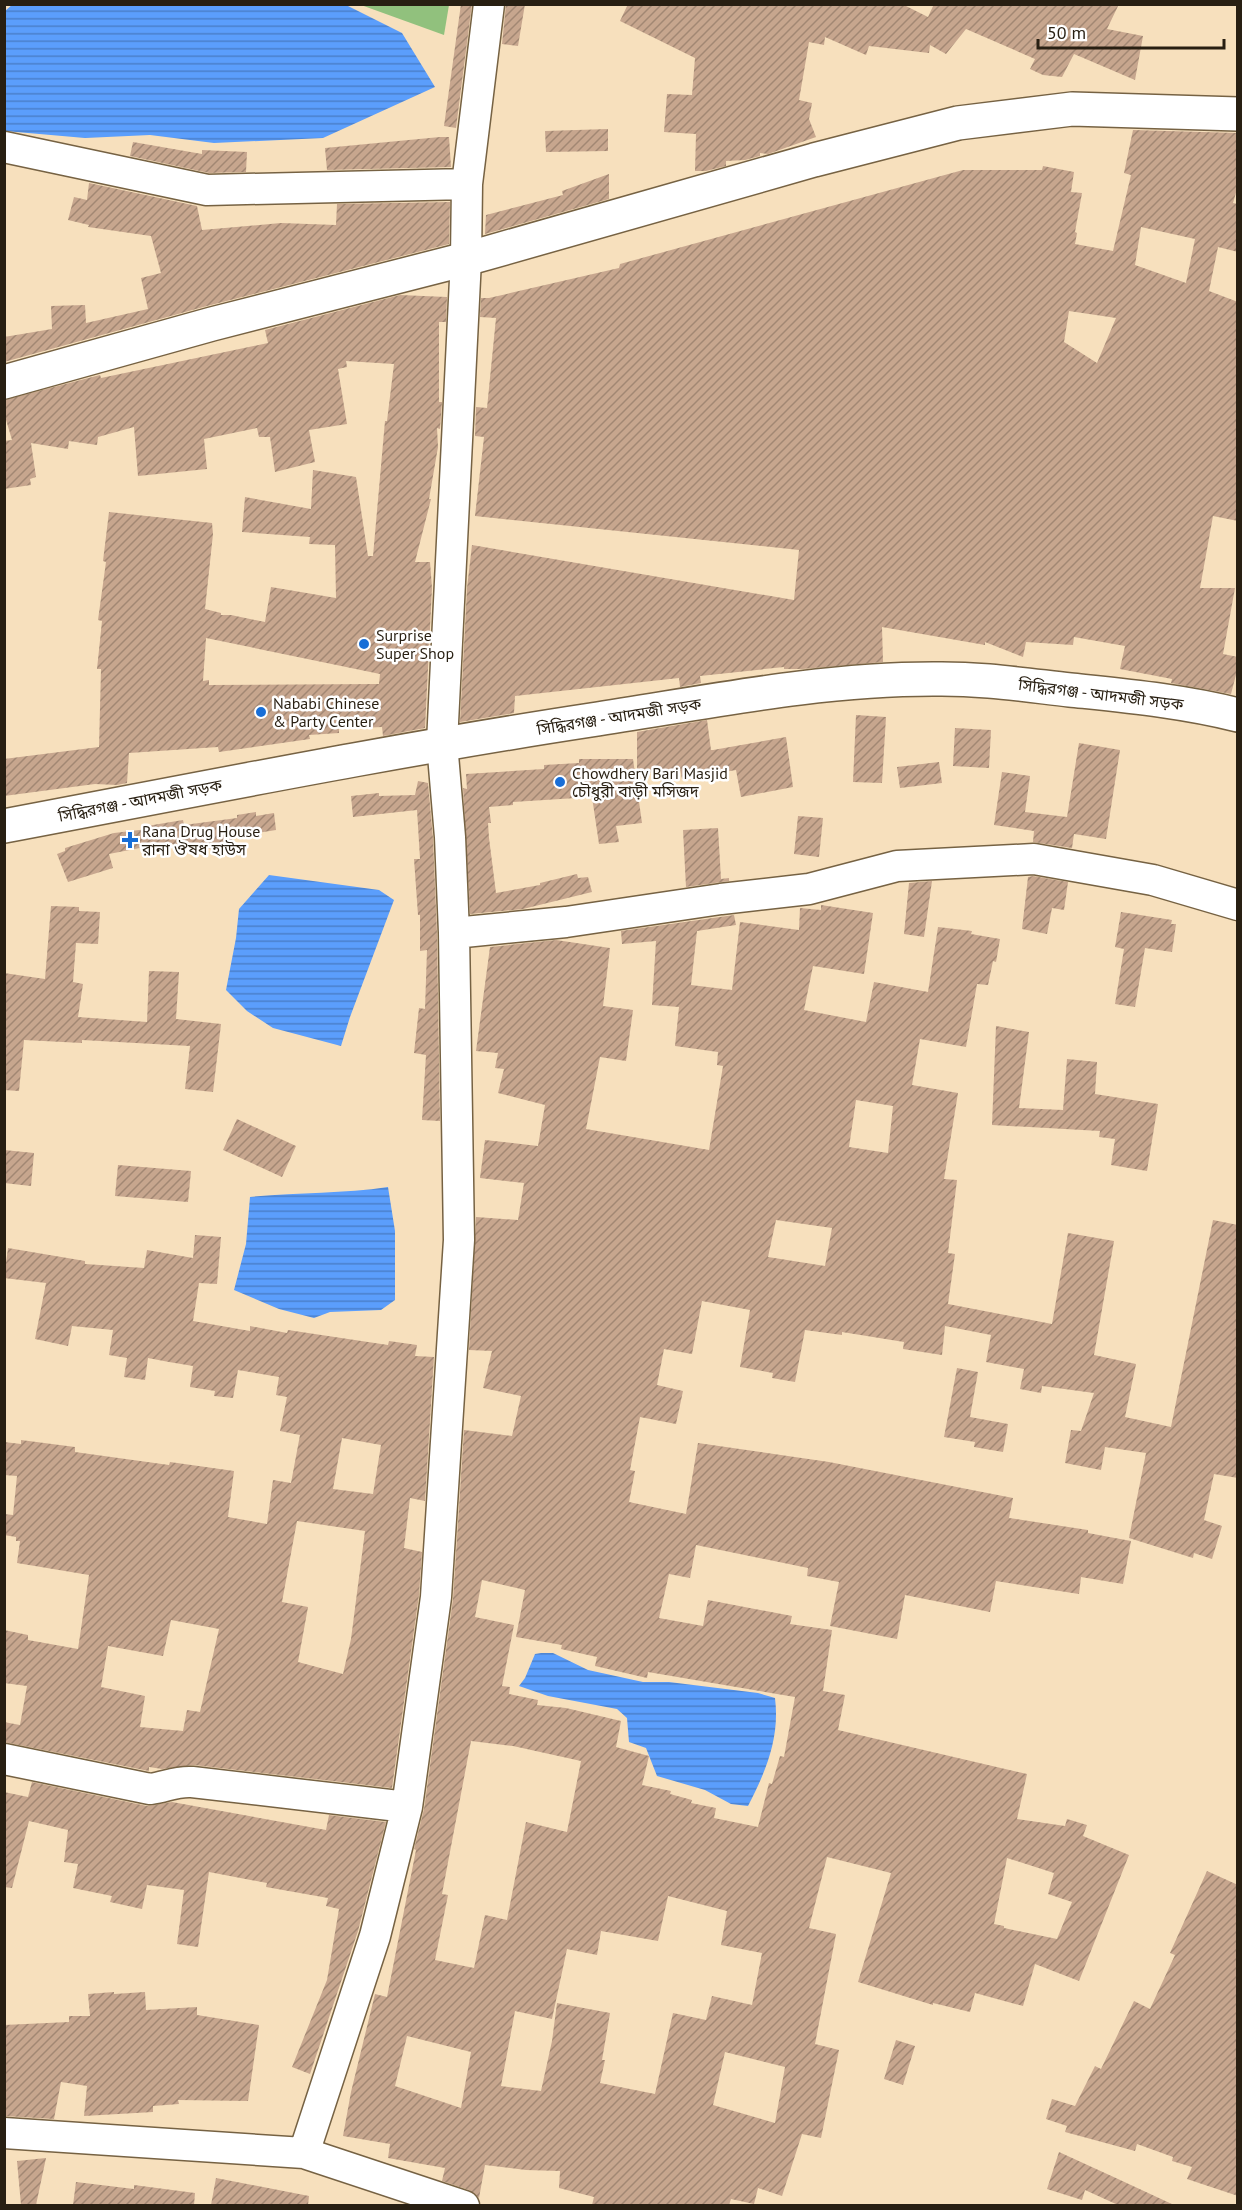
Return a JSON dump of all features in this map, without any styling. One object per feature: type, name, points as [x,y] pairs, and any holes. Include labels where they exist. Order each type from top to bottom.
[{"type":"main road","points":[[4,382],[212,324],[466,258],[814,160],[958,123],[1072,109],[1238,114]]},
{"type":"main road","name":"সিদ্ধিরগঞ্জ - আদমজী সড়ক","points":[[4,826],[442,743],[801,688],[934,678],[1001,682],[1158,699],[1204,706],[1238,715]]},
{"type":"street","points":[[304,2153],[375,1936],[406,1807],[436,1597],[459,1240],[454,933],[450,837],[442,743],[466,258],[467,184],[489,4]]},
{"type":"street","points":[[4,147],[207,190],[467,184]]},
{"type":"street","points":[[454,933],[566,922],[721,899],[809,889],[897,866],[1034,859],[1153,879],[1238,905]]},
{"type":"street","points":[[4,1759],[150,1789],[160,1788],[173,1782],[192,1782],[406,1807]]},
{"type":"street","points":[[4,2133],[304,2153],[464,2205]]},
{"type":"green space","points":[[361,5],[449,5],[444,35]]},
{"type":"water","points":[[13,4],[346,5],[402,33],[435,87],[323,138],[214,143],[150,135],[85,138],[5,131],[5,11]]},
{"type":"water","points":[[269,875],[379,890],[394,900],[341,1046],[273,1028],[247,1011],[226,990],[239,909]]},
{"type":"water","points":[[388,1187],[395,1231],[395,1300],[381,1310],[330,1312],[314,1318],[279,1309],[234,1290],[246,1244],[250,1197]]},
{"type":"water","points":[[553,1653],[588,1670],[643,1682],[669,1682],[758,1693],[775,1698],[775,1727],[770,1754],[761,1780],[748,1806],[731,1804],[705,1790],[657,1776],[646,1748],[629,1742],[627,1718],[617,1709],[548,1696],[519,1686],[535,1654]]},
{"type":"building","points":[[461,4],[472,4],[456,128],[444,126]]},
{"type":"building","points":[[506,4],[525,4],[518,46],[502,44]]},
{"type":"building","points":[[628,4],[902,4],[928,17],[934,4],[1119,4],[1107,29],[1143,36],[1135,80],[1074,54],[1062,77],[1043,75],[1030,69],[1035,59],[966,29],[946,54],[930,45],[929,53],[869,46],[866,55],[825,37],[824,45],[809,42],[799,100],[812,103],[809,119],[816,137],[768,154],[760,153],[760,156],[745,160],[726,161],[726,166],[695,171],[696,134],[664,132],[667,94],[692,95],[695,58],[620,21]]},
{"type":"building","points":[[608,129],[608,151],[546,152],[545,131]]},
{"type":"building","points":[[1133,130],[1238,133],[1238,186],[1233,203],[1238,204],[1238,252],[1218,247],[1209,291],[1238,302],[1238,521],[1213,516],[1200,588],[1235,588],[1223,654],[1238,657],[1238,667],[1231,694],[1171,683],[1172,679],[1120,669],[1125,646],[1074,637],[1073,645],[1026,642],[1023,657],[985,642],[985,645],[882,627],[883,662],[802,669],[784,669],[784,667],[700,676],[701,683],[680,687],[679,678],[515,696],[514,713],[460,722],[467,588],[472,545],[794,600],[799,550],[475,516],[484,437],[475,436],[476,407],[487,408],[496,318],[480,317],[481,298],[619,268],[620,264],[963,170],[1042,170],[1043,166],[1074,172],[1071,192],[1082,193],[1075,244],[1113,251],[1131,175],[1124,173]],"holes":[[[1141,227],[1195,239],[1186,283],[1135,265]],[[1069,311],[1116,318],[1097,363],[1064,342]]]},
{"type":"building","points":[[449,137],[451,167],[327,170],[325,148]]},
{"type":"building","points":[[133,142],[202,154],[202,150],[247,152],[246,172],[209,173],[130,156]]},
{"type":"building","points":[[609,174],[609,199],[485,234],[486,215],[563,195],[562,191]]},
{"type":"building","points":[[89,183],[197,206],[202,230],[281,223],[336,225],[337,204],[450,202],[449,244],[207,306],[4,362],[4,337],[52,329],[51,306],[85,305],[86,323],[148,309],[141,278],[161,273],[151,236],[88,227],[89,225],[68,220],[74,197],[87,200]]},
{"type":"building","points":[[400,295],[447,297],[446,322],[439,322],[439,402],[442,402],[440,429],[437,428],[438,447],[429,499],[431,499],[415,562],[430,562],[432,588],[425,728],[383,736],[382,727],[339,729],[339,733],[309,735],[310,739],[219,752],[218,747],[129,753],[127,783],[95,784],[4,796],[4,759],[99,747],[101,669],[97,669],[102,621],[98,620],[106,562],[103,561],[109,512],[212,523],[213,534],[205,609],[221,613],[221,615],[265,622],[271,587],[336,598],[335,545],[309,544],[310,537],[242,532],[245,497],[311,509],[313,470],[356,477],[368,556],[373,556],[385,421],[387,421],[394,364],[346,361],[347,367],[338,369],[347,424],[309,430],[315,462],[275,472],[270,437],[259,437],[257,428],[204,439],[207,469],[138,476],[134,427],[98,437],[97,445],[69,441],[68,449],[31,443],[36,477],[30,479],[31,485],[4,489],[4,441],[12,440],[4,413],[4,400],[100,375],[101,378],[268,343],[265,330]],"holes":[[[206,638],[380,674],[379,684],[209,685],[209,680],[203,681]]]},
{"type":"building","points":[[856,715],[886,717],[882,783],[853,782]]},
{"type":"building","points":[[707,720],[711,750],[786,737],[793,787],[741,797],[736,770],[682,779],[680,769],[637,774],[637,732]]},
{"type":"building","points":[[955,728],[991,730],[989,768],[953,766]]},
{"type":"building","points":[[1079,743],[1120,750],[1106,839],[1074,834],[1072,848],[1033,842],[1034,831],[994,825],[1002,772],[1030,776],[1025,812],[1067,817]]},
{"type":"building","points":[[579,759],[633,759],[642,823],[616,826],[619,842],[599,844],[592,797],[513,802],[513,805],[489,807],[491,823],[488,823],[489,838],[496,893],[540,885],[540,883],[577,874],[578,878],[588,877],[592,892],[523,909],[470,914],[463,788],[467,789],[466,774],[544,769],[544,765],[579,763]]},
{"type":"building","points":[[939,762],[942,783],[900,788],[897,767]]},
{"type":"building","points":[[418,781],[428,783],[433,838],[440,1121],[422,1120],[426,1055],[414,1053],[419,1008],[425,1009],[427,950],[420,951],[420,915],[418,915],[414,859],[420,859],[417,810],[353,817],[351,796],[379,793],[379,796],[415,795]]},
{"type":"building","points":[[256,812],[256,816],[274,813],[276,830],[232,837],[233,846],[174,853],[173,844],[109,854],[113,868],[68,882],[57,854],[65,851],[65,848],[114,833],[148,829],[147,826],[183,820],[184,825],[237,818],[237,815]]},
{"type":"building","points":[[798,816],[823,818],[819,857],[794,854]]},
{"type":"building","points":[[718,828],[721,879],[729,878],[729,881],[686,887],[683,830]]},
{"type":"building","points":[[1028,877],[1068,882],[1064,910],[1052,908],[1047,934],[1022,929]]},
{"type":"building","points":[[932,881],[924,937],[904,934],[909,883]]},
{"type":"building","points":[[821,905],[873,913],[864,974],[813,966],[804,1010],[866,1022],[874,982],[928,992],[938,927],[972,931],[971,934],[1000,939],[996,962],[993,961],[988,985],[977,984],[966,1047],[920,1039],[912,1085],[958,1093],[944,1179],[957,1180],[948,1253],[955,1254],[948,1304],[1052,1324],[1068,1233],[1114,1241],[1094,1355],[1136,1364],[1125,1417],[1171,1427],[1213,1220],[1238,1225],[1238,1478],[1214,1474],[1204,1520],[1222,1526],[1212,1559],[1194,1553],[1193,1558],[1129,1538],[1146,1453],[1105,1447],[1101,1470],[1065,1463],[1071,1430],[1081,1431],[1094,1393],[1042,1386],[1041,1393],[1020,1389],[1024,1369],[986,1362],[991,1335],[945,1326],[942,1355],[903,1349],[904,1342],[842,1332],[842,1335],[805,1330],[795,1382],[772,1378],[773,1373],[740,1367],[750,1310],[702,1301],[692,1354],[664,1349],[657,1385],[683,1391],[676,1424],[640,1417],[630,1470],[635,1471],[629,1502],[686,1514],[698,1443],[829,1462],[1013,1498],[1009,1518],[1088,1530],[1088,1533],[1131,1541],[1123,1584],[1081,1577],[1079,1594],[996,1581],[990,1612],[905,1595],[897,1639],[830,1626],[839,1582],[807,1576],[808,1568],[696,1545],[690,1578],[669,1574],[659,1618],[703,1626],[708,1600],[792,1616],[790,1624],[832,1630],[823,1691],[845,1695],[838,1730],[1027,1774],[1017,1819],[1065,1826],[1067,1819],[1087,1825],[1083,1836],[1129,1855],[1079,1981],[1035,1964],[1023,2006],[975,1993],[970,2012],[933,2003],[933,2005],[858,1982],[891,1873],[827,1857],[809,1928],[836,1934],[815,2044],[839,2050],[821,2138],[802,2134],[782,2196],[758,2188],[754,2204],[731,2199],[729,2205],[592,2205],[594,2197],[559,2188],[560,2171],[485,2165],[479,2198],[469,2190],[442,2181],[445,2168],[388,2158],[390,2144],[343,2136],[351,2092],[375,1994],[387,1997],[416,1850],[414,1849],[424,1809],[453,1599],[464,1430],[512,1436],[521,1396],[483,1388],[492,1351],[469,1350],[476,1217],[518,1220],[524,1183],[480,1178],[485,1140],[538,1146],[545,1105],[498,1093],[504,1069],[495,1068],[498,1053],[476,1051],[490,947],[556,940],[610,948],[603,1006],[633,1010],[626,1061],[600,1057],[586,1129],[709,1150],[723,1066],[717,1065],[718,1052],[675,1046],[679,1007],[652,1005],[656,941],[622,944],[621,931],[734,915],[736,925],[697,931],[691,985],[732,990],[740,922],[799,930],[800,908],[821,910]],"holes":[[[856,1100],[893,1106],[888,1153],[849,1147]],[[776,1220],[832,1228],[825,1266],[768,1257]],[[482,1580],[525,1590],[516,1637],[562,1645],[561,1649],[597,1657],[595,1666],[647,1678],[648,1672],[795,1697],[784,1757],[780,1756],[772,1784],[769,1783],[758,1827],[714,1818],[716,1808],[691,1803],[692,1800],[670,1794],[671,1791],[642,1785],[649,1756],[616,1747],[621,1721],[566,1708],[537,1705],[538,1700],[509,1694],[510,1687],[502,1686],[514,1625],[475,1617]],[[471,1741],[513,1746],[581,1761],[567,1832],[526,1822],[507,1920],[485,1915],[474,1968],[435,1960],[448,1895],[442,1894]],[[1007,1858],[1054,1873],[1048,1894],[1072,1902],[1057,1939],[1004,1928],[1004,1926],[994,1924]],[[668,1896],[727,1911],[721,1945],[762,1953],[752,2005],[712,1996],[706,2020],[673,2013],[655,2094],[600,2083],[610,2013],[557,2003],[552,2041],[541,2091],[501,2086],[515,2011],[552,2019],[567,1949],[597,1955],[601,1931],[658,1941]],[[407,2036],[471,2052],[461,2108],[395,2086]],[[725,2052],[785,2067],[775,2123],[713,2105]]]},
{"type":"building","points":[[51,906],[79,907],[79,911],[100,912],[98,944],[76,943],[73,982],[83,984],[78,1017],[147,1022],[149,971],[179,972],[176,1019],[221,1024],[213,1092],[185,1089],[190,1046],[82,1040],[82,1043],[24,1040],[19,1091],[4,1090],[4,973],[45,979]]},
{"type":"building","points":[[1121,912],[1172,920],[1171,924],[1176,924],[1172,952],[1145,948],[1135,1007],[1115,1004],[1124,949],[1115,947]]},
{"type":"building","points":[[996,1026],[1029,1032],[1019,1108],[1063,1110],[1067,1059],[1097,1062],[1095,1094],[1158,1104],[1147,1171],[1111,1165],[1115,1139],[1099,1137],[1100,1131],[992,1125]]},
{"type":"building","points":[[237,1119],[296,1146],[282,1177],[223,1150]]},
{"type":"building","points":[[4,1150],[34,1153],[31,1186],[4,1183]]},
{"type":"building","points":[[118,1165],[191,1171],[188,1202],[115,1196]]},
{"type":"building","points":[[195,1235],[221,1237],[217,1284],[199,1283],[193,1321],[250,1331],[250,1326],[287,1333],[288,1330],[388,1345],[389,1341],[417,1345],[415,1356],[434,1357],[425,1501],[410,1498],[404,1548],[422,1552],[419,1595],[392,1788],[194,1765],[162,1769],[149,1767],[149,1771],[4,1742],[4,1722],[20,1725],[27,1686],[4,1683],[4,1630],[28,1635],[28,1640],[78,1649],[89,1575],[17,1563],[20,1541],[16,1541],[16,1537],[4,1535],[4,1514],[13,1515],[17,1476],[4,1475],[4,1442],[21,1444],[21,1440],[75,1447],[75,1452],[234,1471],[228,1517],[267,1524],[273,1480],[291,1483],[300,1435],[280,1431],[287,1397],[276,1395],[279,1377],[238,1370],[233,1398],[214,1396],[215,1391],[190,1387],[193,1366],[148,1358],[145,1380],[124,1377],[127,1358],[109,1355],[113,1330],[72,1326],[68,1346],[35,1339],[46,1283],[4,1278],[8,1248],[85,1261],[85,1264],[144,1268],[147,1250],[193,1258]],"holes":[[[342,1438],[381,1445],[373,1494],[333,1489]],[[297,1521],[365,1531],[351,1639],[343,1674],[298,1662],[308,1607],[282,1602]],[[171,1620],[219,1629],[200,1712],[187,1710],[183,1731],[140,1727],[145,1696],[101,1687],[108,1646],[163,1656]]]},
{"type":"building","points":[[957,1368],[978,1372],[970,1417],[1008,1424],[1003,1452],[974,1447],[975,1442],[944,1437]]},
{"type":"building","points":[[32,1782],[147,1806],[172,1802],[326,1830],[329,1815],[386,1822],[358,1931],[310,2074],[292,2067],[327,1980],[339,1909],[326,1906],[328,1898],[266,1887],[267,1883],[209,1872],[198,1947],[177,1944],[184,1890],[147,1885],[142,1909],[110,1902],[112,1896],[73,1888],[78,1864],[64,1862],[68,1830],[29,1821],[12,1888],[4,1887],[4,1792],[28,1797]]},
{"type":"building","points":[[1207,1871],[1238,1885],[1238,2196],[1187,2179],[1192,2167],[1172,2161],[1173,2157],[1137,2144],[1135,2151],[1065,2132],[1067,2126],[1046,2119],[1052,2099],[1075,2106],[1095,2066],[1101,2069],[1134,2001],[1150,2009],[1175,1955],[1170,1953]]},
{"type":"building","points":[[114,1992],[114,1994],[145,1992],[146,2010],[197,2007],[197,2015],[259,2025],[248,2101],[178,2100],[179,2104],[153,2106],[153,2112],[84,2116],[87,2086],[61,2082],[54,2119],[4,2116],[4,2025],[69,2022],[69,2016],[90,2016],[88,1994]]},
{"type":"building","points":[[896,2040],[915,2046],[903,2085],[884,2079]]},
{"type":"building","points":[[1059,2152],[1174,2205],[1118,2205],[1085,2190],[1082,2200],[1047,2189]]},
{"type":"building","points":[[46,2158],[36,2205],[21,2205],[17,2161]]},
{"type":"building","points":[[216,2178],[309,2196],[308,2205],[211,2205]]},
{"type":"building","points":[[76,2182],[134,2189],[134,2185],[195,2193],[194,2205],[73,2205]]},
{"type":"place","name":"Surprise Super Shop","points":[[364,644]]},
{"type":"place","name":"Nababi Chinese & Party Center","points":[[261,712]]},
{"type":"place","name":"Chowdhery Bari Masjid চৌধুরী বাড়ী মসিজদ","points":[[560,782]]},
{"type":"place","name":"Rana Drug House রানা ঔষধ হাউস","points":[[130,840]]}]
